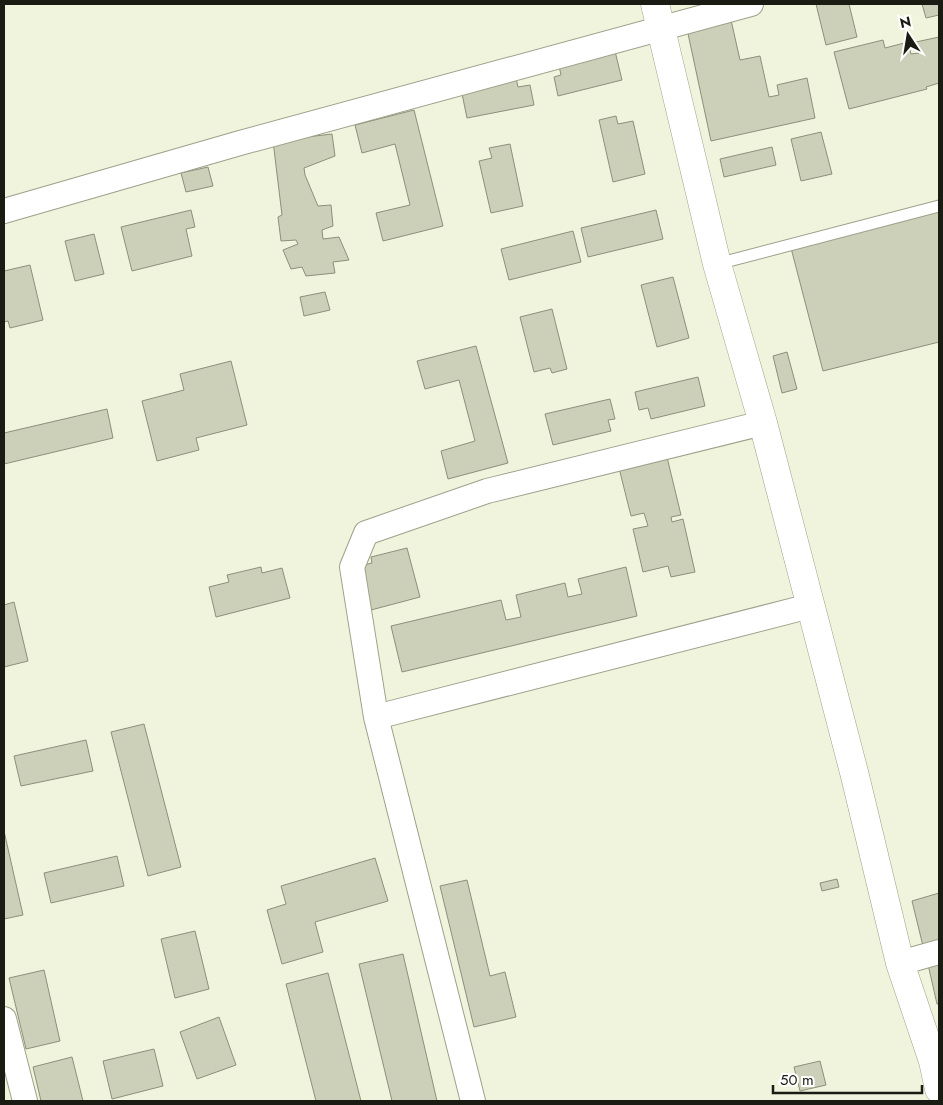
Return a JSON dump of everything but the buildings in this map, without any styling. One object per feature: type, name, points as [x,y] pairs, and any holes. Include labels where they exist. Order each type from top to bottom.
[{"type":"main road","points":[[659,16],[716,264],[763,423],[855,776],[900,962],[936,1060],[939,1089]]},
{"type":"street","points":[[4,212],[240,143],[659,16],[751,4]]},
{"type":"street","points":[[474,1101],[376,717],[352,567],[366,532],[487,491],[763,423]]},
{"type":"street","points":[[376,717],[810,606]]},
{"type":"street","points":[[900,962],[939,952]]},
{"type":"street","points":[[4,1019],[25,1101]]},
{"type":"lane","points":[[716,264],[939,206]]}]
